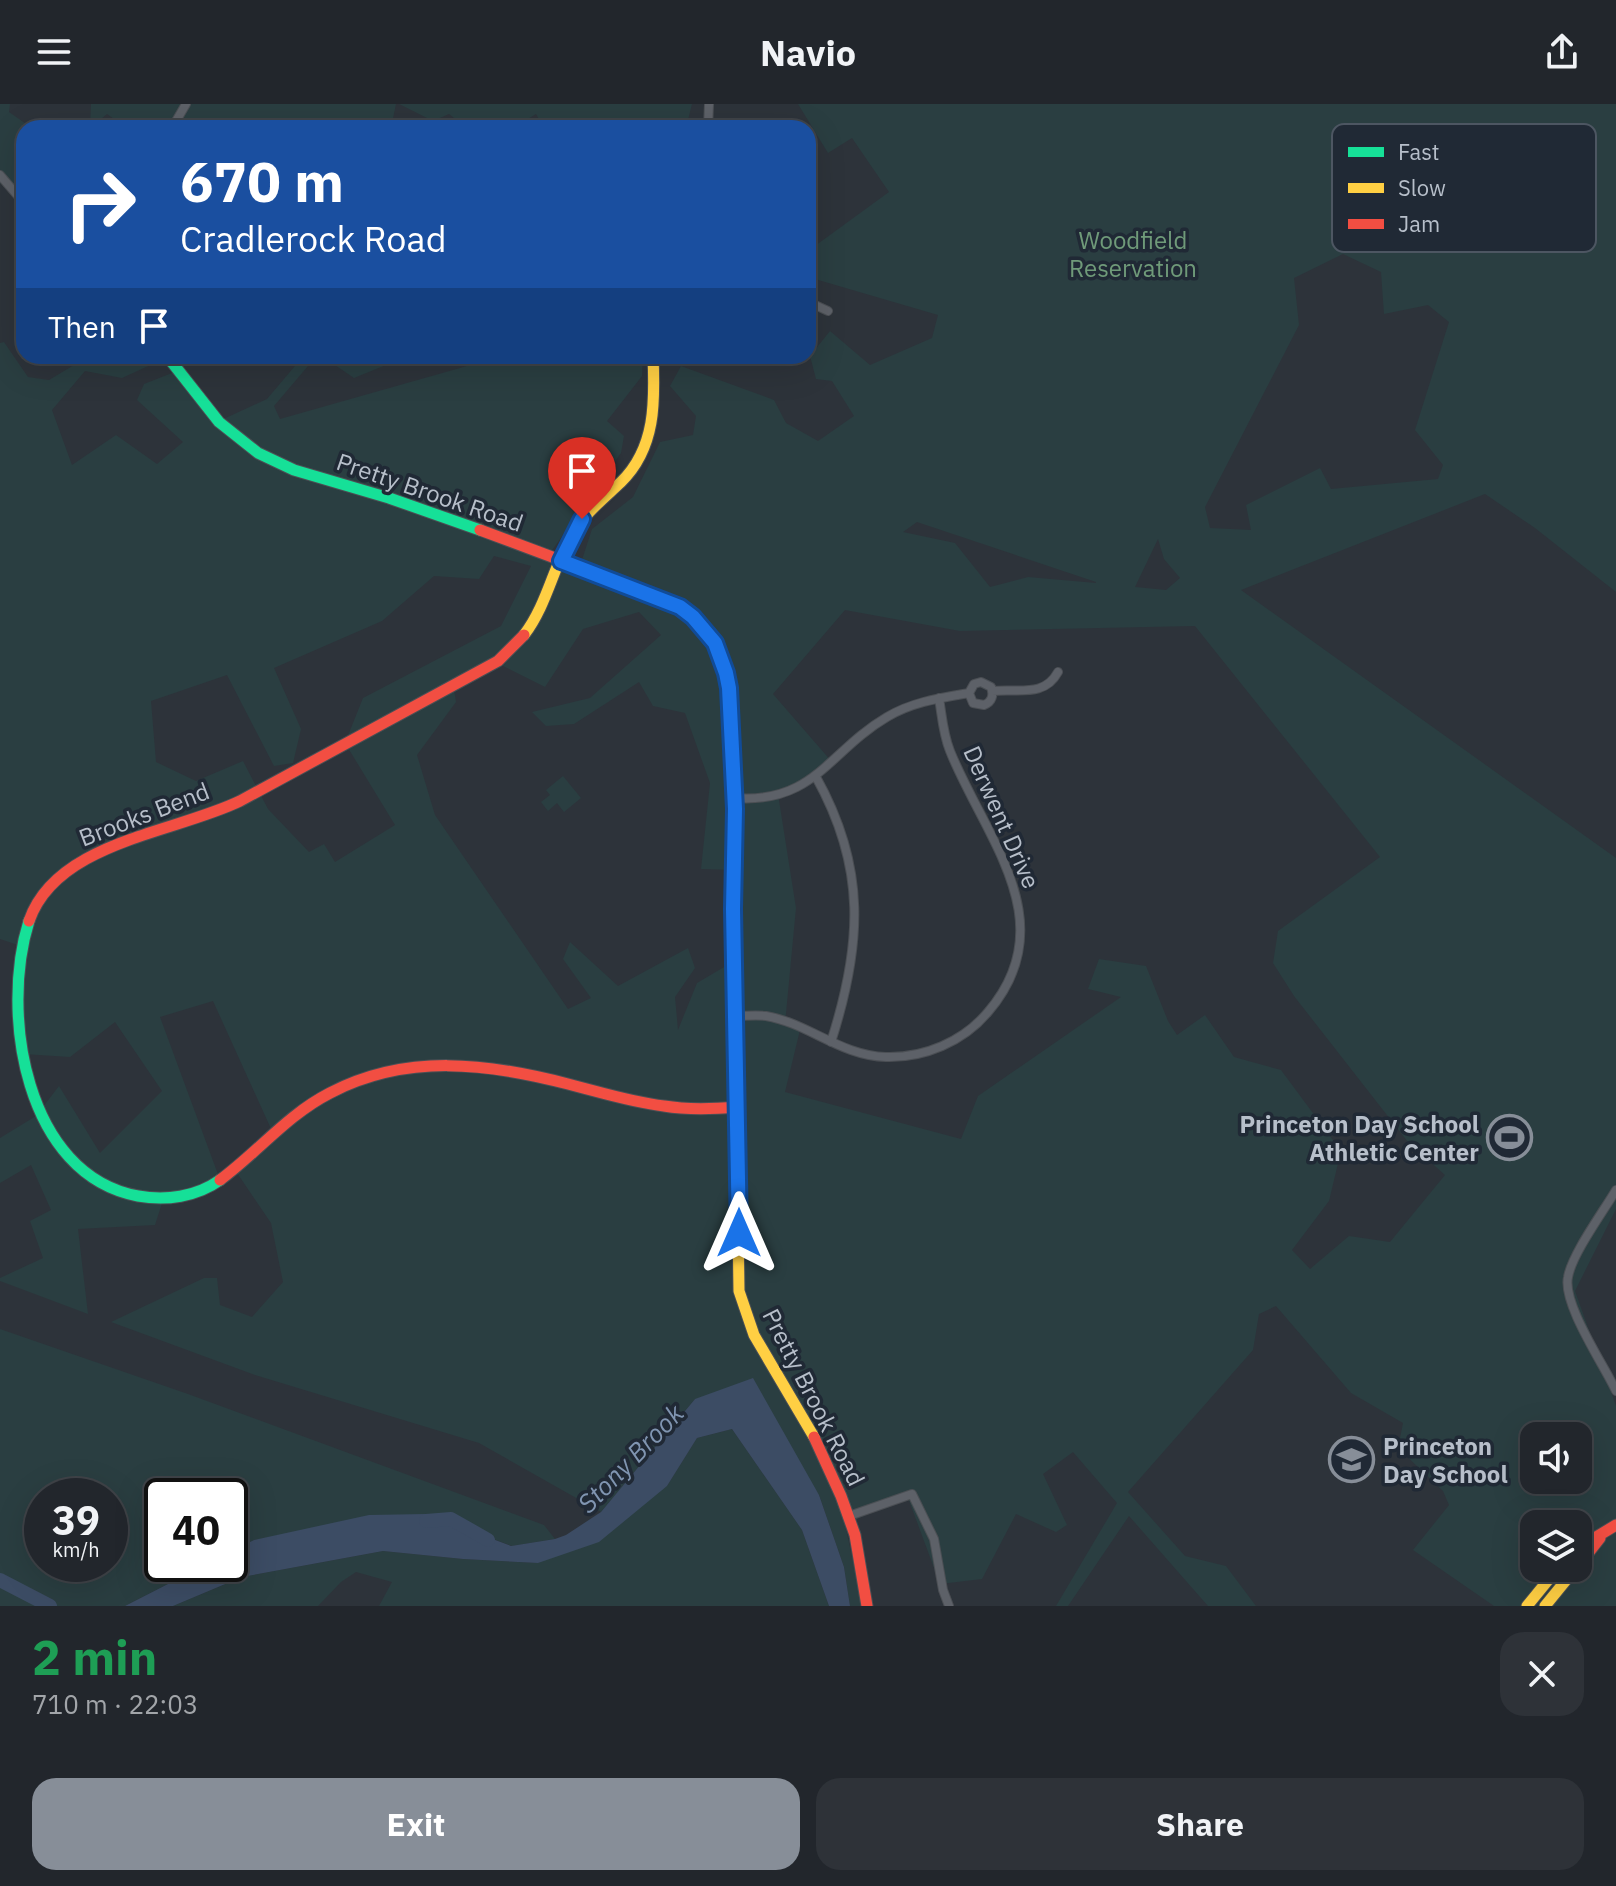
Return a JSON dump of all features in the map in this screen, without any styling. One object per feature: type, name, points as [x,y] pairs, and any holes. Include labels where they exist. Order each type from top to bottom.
[{"type":"street","points":[[0,175],[16,194]]},
{"type":"street","points":[[816,305],[828,311]]},
{"type":"street","name":"Pretty Brook Road","points":[[173,364],[216,420],[239,440],[274,462],[293,471],[408,504],[667,600],[693,617],[710,636],[726,673],[735,798],[733,909],[739,1291],[754,1335],[809,1426],[849,1516],[867,1606]]},
{"type":"street","name":"Brooks Bend","points":[[653,364],[654,407],[646,445],[623,482],[582,519],[528,633],[498,661],[232,804],[90,856],[54,881],[32,911],[22,938],[18,985],[24,1052],[40,1117],[65,1157],[83,1172],[117,1191],[160,1198],[189,1195],[216,1184],[241,1166],[294,1115],[334,1091],[377,1074],[410,1067],[445,1063],[487,1066],[653,1105],[692,1109],[737,1107]]},
{"type":"street","points":[[992,691],[1036,691],[1052,684],[1058,672]]},
{"type":"street","points":[[981,682],[988,685],[992,698],[984,705],[973,703],[969,693],[974,684],[981,682]]},
{"type":"street","points":[[735,798],[764,798],[780,794],[816,777],[885,718],[916,704],[969,693]]},
{"type":"street","name":"Derwent Drive","points":[[736,1016],[768,1016],[851,1051],[883,1057],[915,1055],[945,1045],[966,1033],[984,1017],[1003,992],[1015,964],[1021,921],[1016,890],[950,750],[939,698]]},
{"type":"street","points":[[816,777],[843,837],[855,909],[849,983],[831,1042]]},
{"type":"street","points":[[1616,1190],[1571,1268],[1567,1287],[1571,1304],[1616,1391]]},
{"type":"street","points":[[849,1516],[912,1494],[934,1539],[949,1606]]},
{"type":"street","points":[[1592,1540],[1616,1525]]},
{"type":"street","points":[[1592,1547],[1601,1535]]},
{"type":"street","points":[[1527,1606],[1547,1582]]},
{"type":"street","points":[[1545,1606],[1565,1582]]},
{"type":"green space","points":[[0,104],[10,104],[9,112],[20,120],[16,120],[16,190],[6,180],[0,184]]},
{"type":"green space","points":[[91,104],[396,104],[393,120],[116,120],[107,114],[100,120],[90,120]]},
{"type":"green space","points":[[399,104],[692,104],[688,120],[539,120],[536,114],[526,120],[457,120],[449,114],[431,120]]},
{"type":"green space","name":"Woodfield Reservation","points":[[798,104],[1616,104],[1616,592],[1535,528],[1485,494],[1241,590],[1616,858],[1616,1209],[1575,1291],[1616,1406],[1616,1606],[1494,1606],[1413,1550],[1449,1505],[1443,1491],[1398,1448],[1403,1423],[1351,1393],[1276,1306],[1259,1314],[1253,1350],[1128,1492],[1185,1556],[1226,1566],[1256,1606],[1208,1606],[1129,1516],[1068,1606],[1056,1606],[1117,1503],[1073,1452],[1043,1474],[1067,1525],[1056,1532],[1016,1514],[982,1579],[940,1584],[907,1495],[845,1525],[863,1606],[850,1606],[844,1567],[819,1495],[695,1399],[601,1512],[479,1443],[255,1375],[111,1322],[204,1278],[217,1278],[220,1305],[252,1317],[283,1282],[271,1223],[233,1167],[272,1131],[213,1001],[160,1017],[219,1177],[164,1197],[155,1225],[78,1229],[88,1314],[0,1281],[0,1278],[43,1258],[30,1221],[51,1210],[31,1165],[0,1183],[0,1138],[36,1116],[59,1086],[100,1153],[162,1091],[115,1022],[70,1057],[23,1054],[21,946],[0,939],[0,343],[4,342],[16,364],[28,377],[49,380],[76,364],[153,364],[122,378],[85,371],[52,410],[72,465],[116,435],[157,464],[183,442],[137,400],[144,384],[177,371],[217,422],[267,399],[297,364],[308,366],[274,406],[280,419],[468,364],[643,364],[642,376],[607,421],[624,436],[621,453],[548,556],[579,569],[592,529],[633,497],[660,442],[693,435],[696,416],[670,386],[681,366],[774,400],[786,423],[818,441],[854,416],[832,381],[816,379],[812,364],[816,364],[816,348],[830,331],[870,365],[932,338],[938,315],[816,279],[816,245],[889,192],[852,138],[828,153],[816,133],[816,120],[808,120]],"holes":[[[1343,254],[1381,272],[1384,314],[1428,305],[1449,322],[1415,430],[1443,465],[1438,479],[1331,489],[1320,468],[1246,505],[1251,530],[1210,528],[1205,507],[1299,325],[1294,278]],[[917,522],[1096,582],[1096,583],[1028,577],[990,587],[955,543],[903,532]],[[1158,539],[1164,559],[1180,578],[1166,590],[1135,587]],[[494,556],[531,566],[501,626],[363,698],[345,743],[395,825],[335,862],[324,844],[309,852],[268,809],[243,761],[196,781],[156,762],[151,701],[227,675],[274,766],[293,763],[301,729],[274,668],[382,621],[434,576],[479,579]],[[845,610],[960,631],[1195,626],[1380,857],[1278,931],[1273,963],[1294,996],[1408,1142],[1445,1175],[1390,1242],[1349,1236],[1310,1269],[1292,1250],[1329,1201],[1341,1151],[1281,1070],[1234,1057],[1205,1015],[1177,1035],[1168,1021],[1146,966],[1099,959],[1088,989],[1121,997],[978,1096],[961,1139],[785,1092],[800,1030],[785,1024],[796,908],[778,794],[832,762],[773,694]],[[639,612],[661,635],[590,698],[532,712],[546,726],[574,724],[639,682],[653,706],[685,713],[710,783],[701,869],[735,870],[736,960],[697,983],[678,1030],[675,997],[695,968],[688,948],[618,986],[570,942],[563,959],[591,998],[568,1009],[435,815],[417,755],[456,702],[453,683],[493,661],[545,687],[583,629]]]},
{"type":"green space","points":[[333,364],[387,364],[386,365],[354,378]]},
{"type":"green space","points":[[563,776],[581,798],[564,812],[557,803],[548,811],[541,802],[550,795],[546,790]]},
{"type":"green space","points":[[0,1329],[188,1394],[544,1525],[555,1539],[512,1546],[426,1514],[248,1543],[248,1478],[144,1478],[144,1582],[172,1582],[125,1606],[0,1606]]},
{"type":"green space","points":[[732,1429],[802,1530],[829,1606],[379,1606],[392,1582],[356,1572],[341,1582],[318,1606],[173,1606],[230,1582],[248,1582],[248,1576],[383,1551],[538,1563],[667,1486],[697,1438]]},
{"type":"water","name":"Stony Brook","points":[[753,1378],[819,1495],[844,1567],[850,1606],[829,1606],[802,1530],[732,1429],[697,1438],[667,1486],[599,1542],[538,1563],[383,1551],[248,1576],[248,1543],[369,1515],[426,1514],[511,1546],[566,1535],[601,1512],[695,1399]]},
{"type":"water","name":"Stony Brook","points":[[172,1582],[230,1582],[173,1606],[125,1606]]},
{"type":"waterway","name":"Stony Brook","points":[[426,1521],[451,1519],[488,1540]]},
{"type":"waterway","name":"Stony Brook","points":[[0,1580],[50,1606]]},
{"type":"traffic: fast","points":[[173,364],[219,422],[258,453],[294,470],[389,498],[480,530]]},
{"type":"traffic: fast","points":[[29,921],[21,958],[18,1000],[21,1043],[30,1085],[46,1124],[69,1157],[100,1182],[138,1196],[180,1196],[220,1180]]},
{"type":"traffic: slow","points":[[524,635],[539,611],[565,547],[577,527],[633,469],[641,454],[651,423],[653,364]]},
{"type":"traffic: slow","points":[[734,952],[739,1291],[754,1335],[814,1437]]},
{"type":"traffic: slow","points":[[1527,1606],[1547,1582]]},
{"type":"traffic: slow","points":[[1545,1606],[1565,1582]]},
{"type":"traffic: jam","points":[[480,530],[667,600],[701,625],[716,647],[729,688],[735,809],[734,952]]},
{"type":"traffic: jam","points":[[29,921],[43,894],[64,873],[90,857],[120,843],[240,801],[498,661],[524,635]]},
{"type":"traffic: jam","points":[[220,1180],[314,1102],[359,1080],[418,1067],[477,1067],[507,1071],[673,1107],[737,1107]]},
{"type":"traffic: jam","points":[[814,1437],[855,1535],[867,1606]]},
{"type":"traffic: jam","points":[[1592,1540],[1616,1525]]},
{"type":"traffic: jam","points":[[1592,1548],[1600,1538]]},
{"type":"place","name":"Princeton Day School Athletic Center","points":[[1510,1138]]},
{"type":"place","name":"Princeton Day School","points":[[1352,1460]]},
{"type":"route","points":[[582,519],[561,561],[680,607],[702,626],[715,643],[726,673],[735,809],[733,909],[739,1233]]}]
